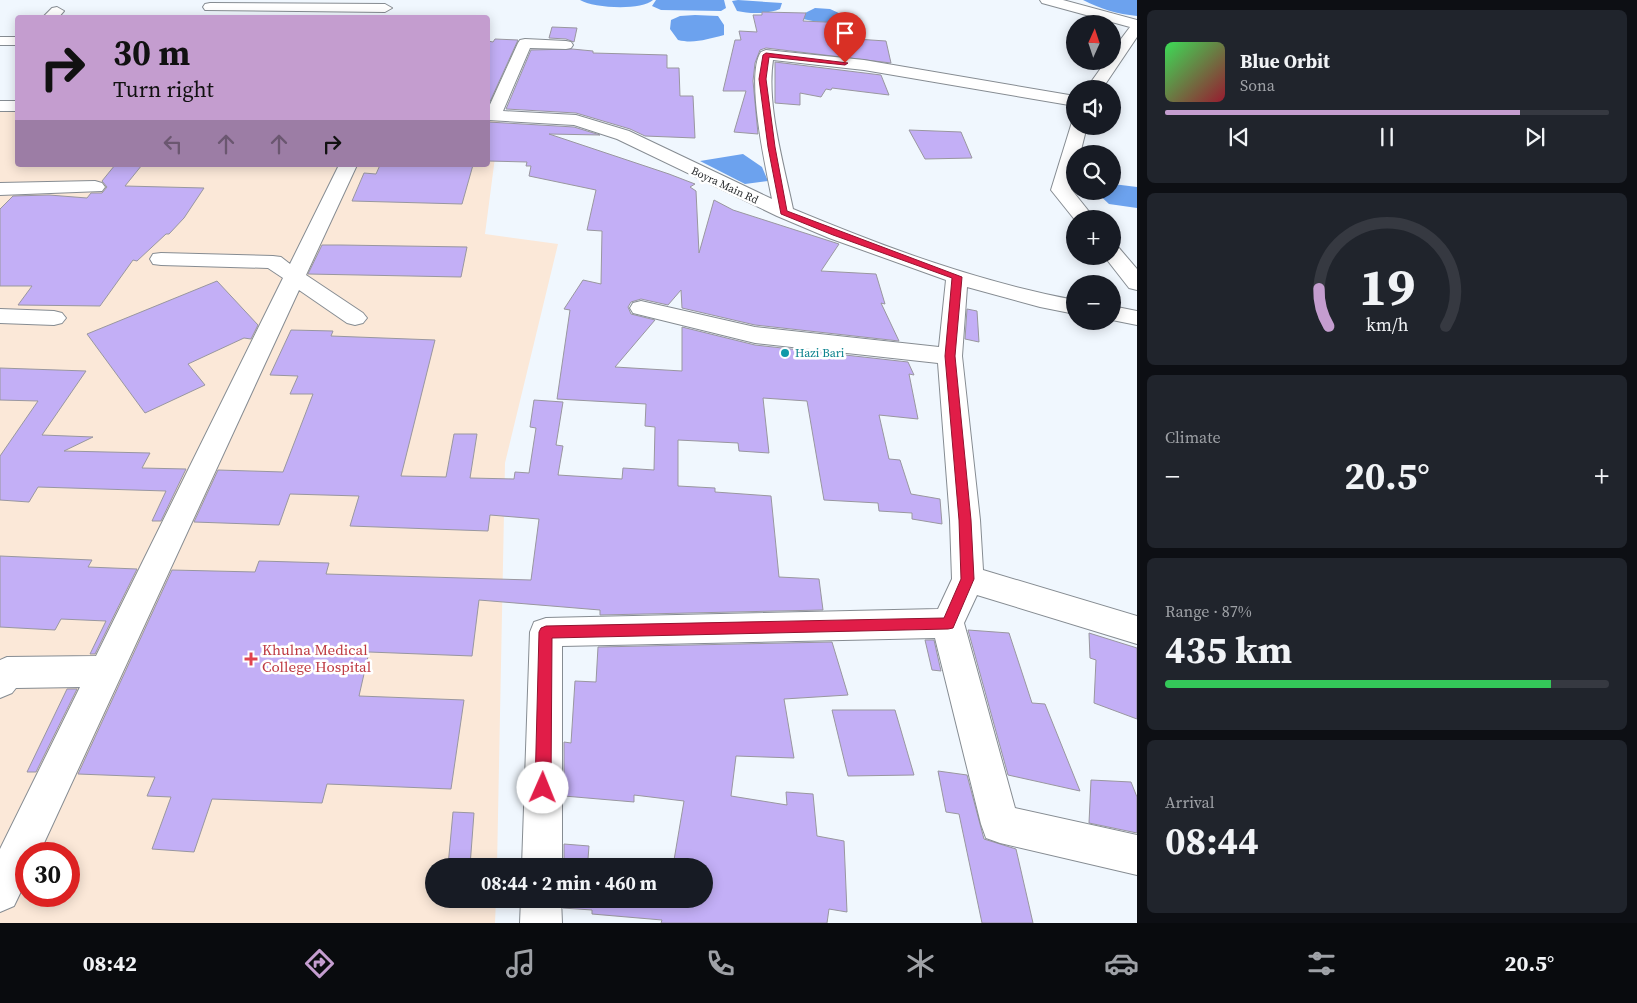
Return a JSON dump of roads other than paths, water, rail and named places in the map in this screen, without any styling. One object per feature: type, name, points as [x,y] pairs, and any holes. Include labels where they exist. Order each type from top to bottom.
[{"type":"street","points":[[1047,0],[1137,25],[1100,80]]},
{"type":"street","points":[[209,8],[384,9]]},
{"type":"street","points":[[0,41],[15,41]]},
{"type":"street","points":[[490,115],[525,44],[566,45]]},
{"type":"street","points":[[784,212],[771,147],[762,79],[766,55],[864,65],[1066,99]]},
{"type":"street","points":[[0,106],[15,106]]},
{"type":"street","name":"Boyra Main Rd","points":[[490,115],[576,120],[623,135],[784,212],[836,234],[957,277],[1066,305]]},
{"type":"street","points":[[1076,135],[1061,190],[1078,210]]},
{"type":"street","points":[[0,892],[347,167]]},
{"type":"street","points":[[0,189],[95,187]]},
{"type":"street","points":[[161,259],[274,262],[354,318]]},
{"type":"street","points":[[1121,263],[1137,283]]},
{"type":"street","points":[[957,277],[950,356],[965,520],[968,579],[948,623],[1000,824],[1137,854]]},
{"type":"street","points":[[641,308],[755,335],[950,356]]},
{"type":"street","points":[[1121,315],[1137,318]]},
{"type":"street","points":[[0,316],[54,318]]},
{"type":"street","points":[[968,579],[1137,630]]},
{"type":"street","points":[[542,858],[546,632],[948,623]]},
{"type":"street","points":[[0,682],[8,673],[106,671]]},
{"type":"street","points":[[541,908],[541,923]]},
{"type":"water","points":[[580,0],[653,0],[638,6],[617,7],[595,5]]},
{"type":"water","points":[[656,0],[724,0],[726,8],[721,11],[661,10],[652,6]]},
{"type":"water","points":[[1083,0],[1137,0],[1137,16],[1109,11]]},
{"type":"water","points":[[732,1],[782,3],[780,9],[775,11],[748,13],[737,11]]},
{"type":"water","points":[[815,8],[830,9],[841,14],[841,19],[832,25],[803,19],[805,13]]},
{"type":"water","points":[[680,16],[718,16],[724,25],[724,35],[695,41],[678,40],[670,29],[671,20]]},
{"type":"water","points":[[743,154],[762,167],[768,181],[745,184],[700,161]]},
{"type":"water","points":[[1121,185],[1137,187],[1137,208],[1109,204],[1105,200],[1121,200]]},
{"type":"place","name":"Hazi Bari","points":[[785,353]]},
{"type":"place","name":"Khulna Medical College Hospital","points":[[251,659]]}]
